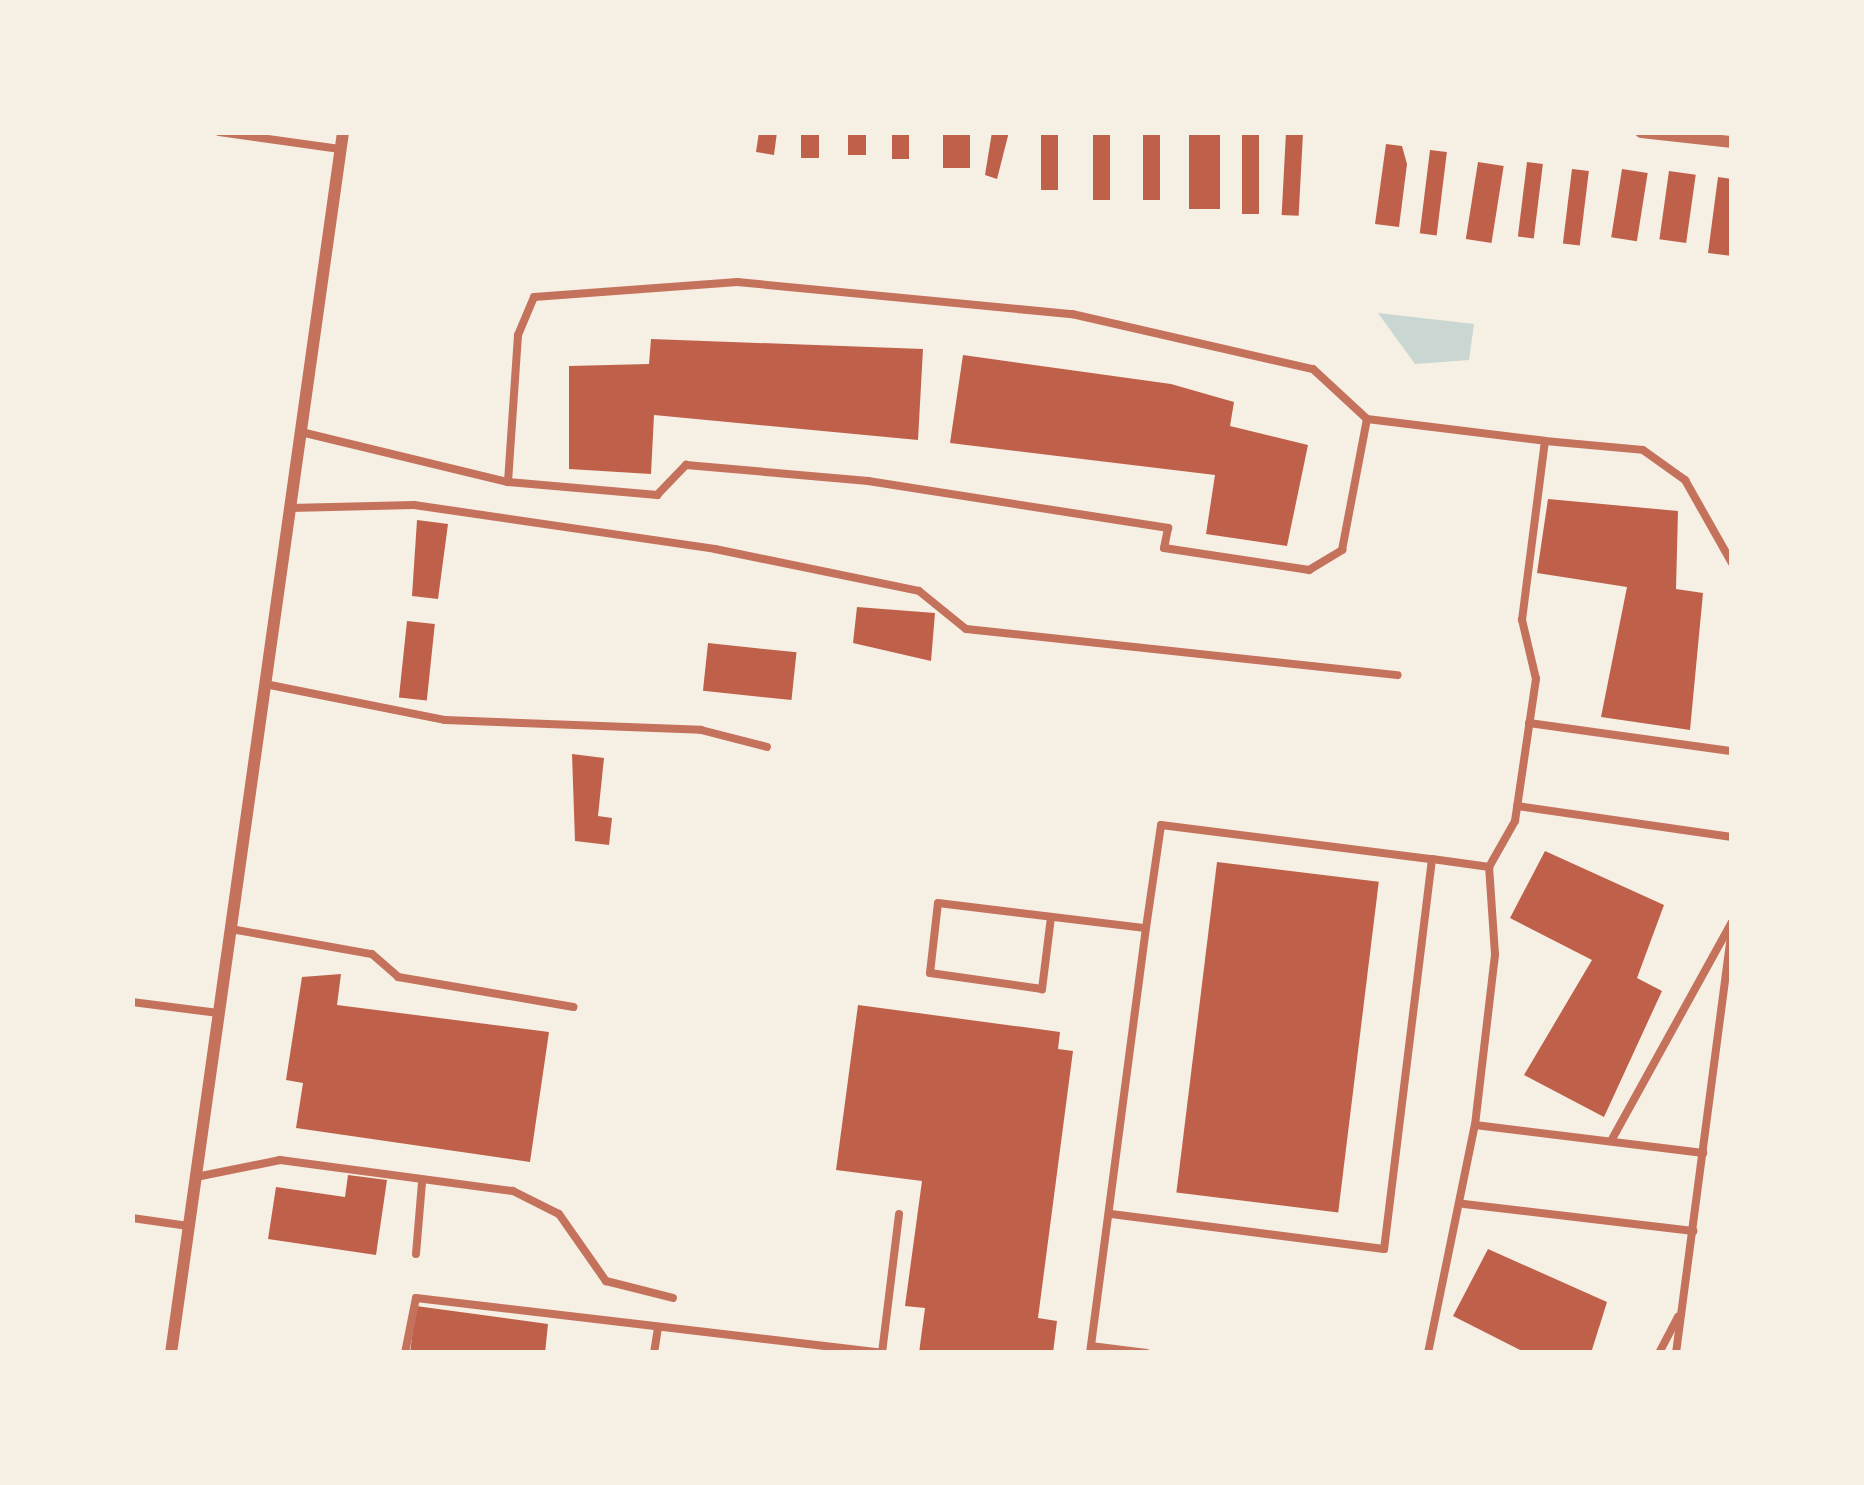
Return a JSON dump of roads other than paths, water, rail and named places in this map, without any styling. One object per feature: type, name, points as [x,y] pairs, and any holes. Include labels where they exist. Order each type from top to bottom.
[{"type":"street","points":[[171,1353],[343,132]]},
{"type":"street","points":[[1641,132],[1732,142]]},
{"type":"lane","points":[[218,132],[340,149]]},
{"type":"lane","points":[[508,482],[518,335],[534,297],[737,282],[1072,314],[1313,369],[1367,419],[1643,450],[1685,480],[1732,563]]},
{"type":"lane","points":[[300,431],[508,482],[656,495],[686,465],[868,481],[1168,528],[1164,548],[1309,569],[1342,550],[1367,419]]},
{"type":"lane","points":[[1428,1353],[1464,1204],[1475,1125],[1495,954],[1489,867],[1517,806],[1536,679],[1522,620],[1545,441]]},
{"type":"lane","points":[[289,508],[414,505],[715,549],[919,592],[966,628],[1398,675]]},
{"type":"lane","points":[[263,684],[446,720],[700,730],[767,747]]},
{"type":"lane","points":[[1529,723],[1732,752]]},
{"type":"lane","points":[[1517,806],[1732,837]]},
{"type":"lane","points":[[1147,1353],[1090,1349],[1161,825],[1489,867]]},
{"type":"lane","points":[[1108,1214],[1384,1249],[1432,859]]},
{"type":"lane","points":[[1051,917],[1042,989],[930,974],[938,903],[1146,928]]},
{"type":"lane","points":[[1611,1142],[1732,926]]},
{"type":"lane","points":[[1676,1353],[1732,926]]},
{"type":"lane","points":[[229,928],[372,954],[398,977],[573,1007]]},
{"type":"lane","points":[[132,1002],[218,1013]]},
{"type":"lane","points":[[1475,1125],[1703,1153]]},
{"type":"lane","points":[[195,1178],[280,1160],[513,1191],[559,1214],[606,1281],[673,1298]]},
{"type":"lane","points":[[416,1254],[422,1182]]},
{"type":"lane","points":[[1464,1204],[1693,1231]]},
{"type":"lane","points":[[405,1353],[416,1298],[882,1353],[899,1214]]},
{"type":"lane","points":[[132,1218],[188,1226]]},
{"type":"lane","points":[[1659,1353],[1682,1310]]},
{"type":"lane","points":[[655,1353],[658,1327]]}]
